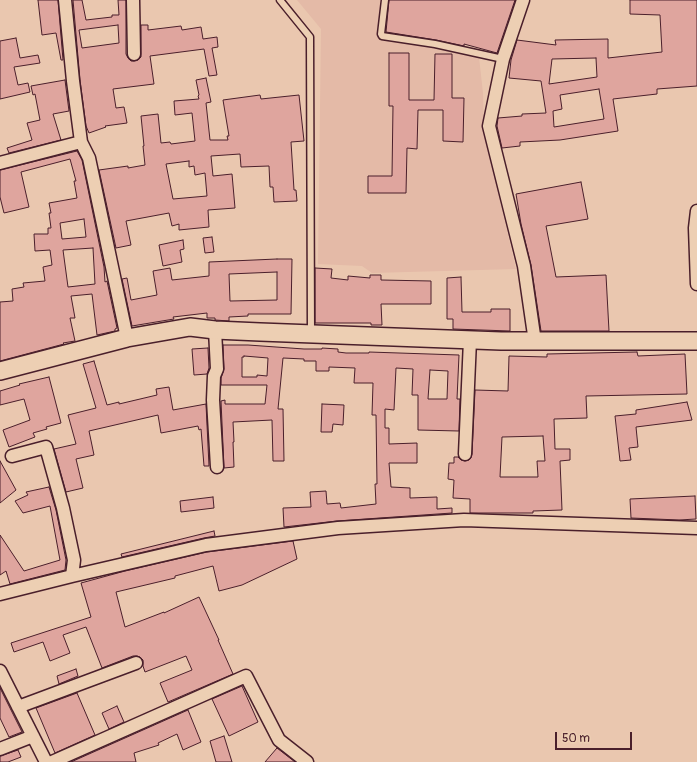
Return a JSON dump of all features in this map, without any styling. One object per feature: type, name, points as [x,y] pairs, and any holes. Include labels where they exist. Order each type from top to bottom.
[{"type":"street","points":[[65,0],[81,142],[89,158],[128,338]]},
{"type":"street","points":[[133,0],[134,54]]},
{"type":"street","points":[[523,0],[503,59],[489,126],[524,266],[535,342]]},
{"type":"street","points":[[0,163],[81,142]]},
{"type":"street","points":[[697,211],[697,284]]},
{"type":"street","points":[[0,371],[128,338],[190,327],[216,330],[535,342],[697,341]]},
{"type":"street","points":[[216,330],[217,369],[214,376],[213,400],[217,467]]},
{"type":"street","points":[[465,454],[470,340]]},
{"type":"street","points":[[12,456],[46,447],[74,560],[72,576]]},
{"type":"street","points":[[0,594],[206,545],[338,528],[464,520],[697,528]]},
{"type":"street","points":[[18,707],[136,663]]},
{"type":"street","points":[[0,671],[46,762]]},
{"type":"street","points":[[52,762],[246,676],[280,740],[307,762]]},
{"type":"street","points":[[0,749],[33,736]]},
{"type":"lane","points":[[280,0],[310,37],[311,334]]},
{"type":"lane","points":[[385,0],[382,36],[435,44],[503,59]]},
{"type":"shaded area","points":[[297,0],[380,0],[380,37],[460,50],[460,53],[479,57],[483,93],[484,132],[516,269],[372,273],[362,266],[318,264],[321,29]]},
{"type":"building","points":[[38,0],[58,0],[63,60],[61,60],[56,33],[42,35]]},
{"type":"building","points":[[73,0],[82,0],[86,20],[119,15],[118,0],[126,0],[126,54],[131,61],[138,60],[141,57],[141,25],[148,25],[148,30],[181,26],[182,30],[201,27],[203,39],[217,37],[218,47],[212,48],[217,75],[209,76],[204,49],[150,56],[154,84],[113,89],[116,108],[124,107],[127,123],[105,126],[106,127],[89,133],[86,126],[80,80]],"holes":[[[118,25],[119,43],[82,48],[79,30]]]},
{"type":"building","points":[[389,0],[515,0],[497,53],[464,44],[464,46],[386,32]]},
{"type":"building","points":[[630,0],[697,0],[697,86],[657,89],[657,94],[613,99],[618,131],[560,140],[520,142],[520,146],[502,148],[497,126],[498,118],[522,116],[522,114],[546,113],[541,81],[509,78],[511,60],[517,40],[556,45],[555,40],[608,39],[608,58],[662,52],[660,15],[630,14]],"holes":[[[596,58],[597,77],[549,84],[552,59]],[[599,89],[604,119],[554,127],[553,111],[562,109],[560,95]]]},
{"type":"building","points":[[16,38],[20,58],[38,55],[40,63],[14,67],[18,85],[28,83],[30,92],[0,99],[0,41]]},
{"type":"building","points":[[389,53],[409,53],[409,100],[434,100],[435,54],[452,54],[452,98],[464,98],[463,142],[443,141],[443,110],[418,110],[417,149],[407,148],[406,193],[368,193],[368,176],[392,176],[393,106],[389,106]]},
{"type":"building","points":[[206,78],[211,102],[206,103],[210,140],[228,140],[227,136],[229,136],[223,100],[260,95],[261,99],[299,95],[304,141],[291,142],[294,190],[296,190],[297,201],[274,202],[273,187],[270,187],[269,166],[241,167],[240,154],[211,156],[213,176],[232,174],[235,208],[208,210],[209,227],[179,230],[179,224],[172,226],[169,213],[126,221],[131,245],[116,248],[99,170],[145,165],[141,116],[158,114],[161,143],[170,142],[171,144],[195,141],[192,113],[175,115],[174,101],[199,99],[196,80]],"holes":[[[189,161],[189,167],[194,166],[195,175],[205,173],[207,196],[173,199],[166,164]]]},
{"type":"building","points":[[65,80],[69,111],[53,114],[61,140],[9,153],[7,148],[32,140],[27,123],[40,120],[35,94],[33,95],[31,86]]},
{"type":"building","points":[[77,151],[82,160],[104,267],[105,282],[107,281],[117,328],[115,331],[97,335],[92,294],[71,296],[75,318],[70,318],[75,341],[0,361],[0,302],[13,301],[12,289],[24,287],[23,283],[45,281],[43,267],[52,265],[50,250],[35,251],[34,234],[48,234],[48,228],[51,228],[49,203],[77,198],[74,181],[76,181],[70,159],[21,172],[29,207],[4,213],[0,197],[0,170]],"holes":[[[84,219],[86,237],[62,239],[60,223]],[[93,248],[95,284],[68,287],[63,250]]]},
{"type":"building","points":[[581,182],[588,219],[546,226],[556,277],[606,275],[609,331],[541,331],[531,265],[521,224],[516,194]]},
{"type":"building","points":[[212,237],[214,252],[205,253],[203,238]]},
{"type":"building","points":[[183,240],[184,249],[180,250],[182,262],[163,266],[159,245]]},
{"type":"building","points":[[292,259],[291,314],[248,314],[248,316],[229,317],[229,321],[207,318],[207,313],[173,317],[174,319],[132,326],[122,279],[127,278],[131,300],[157,295],[153,271],[170,268],[172,280],[209,276],[209,262]],"holes":[[[277,272],[277,300],[230,301],[229,274]]]},
{"type":"building","points":[[315,268],[332,269],[331,278],[348,280],[348,276],[370,278],[370,275],[381,275],[381,280],[431,281],[431,304],[381,304],[382,325],[371,325],[371,323],[315,323]]},
{"type":"building","points":[[461,277],[462,312],[491,312],[491,309],[510,309],[510,331],[453,329],[453,319],[447,319],[447,278]]},
{"type":"building","points":[[223,345],[338,349],[338,352],[346,353],[369,352],[459,355],[457,399],[460,399],[459,431],[418,430],[418,395],[412,395],[413,369],[396,368],[394,410],[385,409],[385,428],[389,428],[389,444],[417,443],[417,463],[389,463],[391,487],[410,488],[410,498],[437,497],[437,509],[452,508],[452,513],[337,521],[284,527],[283,508],[311,507],[310,492],[326,491],[327,504],[340,503],[341,508],[376,504],[376,415],[372,415],[373,383],[354,383],[355,368],[329,367],[329,371],[316,371],[316,361],[283,358],[278,409],[283,409],[284,461],[273,461],[272,420],[233,422],[234,467],[224,468],[221,401],[225,400],[225,404],[265,404],[267,385],[221,385],[221,378],[224,369]],"holes":[[[242,357],[268,358],[267,376],[257,375],[257,377],[242,377]],[[430,370],[448,371],[447,399],[428,399]]]},
{"type":"building","points":[[208,348],[209,368],[207,374],[194,375],[192,349]]},
{"type":"building","points":[[637,352],[638,356],[685,354],[687,394],[586,396],[587,418],[554,419],[555,449],[570,449],[570,460],[560,461],[562,510],[533,511],[533,513],[470,513],[470,499],[453,498],[454,480],[448,479],[449,463],[454,463],[454,457],[458,457],[465,461],[471,458],[475,390],[508,391],[509,356],[547,357],[547,354]],"holes":[[[543,436],[545,461],[537,461],[538,477],[500,477],[502,437]]]},
{"type":"building","points":[[94,361],[107,405],[119,402],[119,404],[157,395],[156,389],[169,387],[173,410],[206,404],[209,466],[204,466],[201,429],[199,430],[198,426],[161,433],[158,415],[89,431],[94,455],[76,459],[83,488],[66,492],[54,449],[76,444],[68,415],[96,408],[83,364]]},
{"type":"building","points":[[49,377],[61,423],[46,427],[47,429],[33,433],[35,437],[9,447],[3,430],[30,420],[24,399],[0,405],[0,391],[20,385],[19,384]]},
{"type":"building","points":[[687,402],[692,420],[636,427],[638,447],[629,448],[631,460],[620,461],[615,416],[636,414],[636,410]]},
{"type":"building","points":[[322,404],[344,405],[343,425],[333,424],[332,432],[321,432]]},
{"type":"building","points":[[0,461],[16,490],[0,503]]},
{"type":"building","points":[[49,487],[56,510],[66,560],[65,570],[10,584],[6,571],[0,575],[0,535],[24,571],[60,560],[50,506],[23,513],[15,501],[28,495],[26,492]]},
{"type":"building","points":[[695,496],[696,519],[679,520],[631,518],[630,499]]},
{"type":"building","points":[[213,497],[214,508],[181,512],[180,501]]},
{"type":"building","points":[[214,531],[215,536],[122,557],[121,554]]},
{"type":"building","points":[[293,541],[297,559],[242,585],[219,591],[213,566],[175,576],[175,578],[116,592],[125,627],[164,613],[199,597],[233,674],[168,702],[160,683],[192,670],[186,656],[145,672],[143,660],[137,656],[133,656],[102,668],[86,627],[63,635],[70,653],[50,661],[43,642],[14,652],[11,643],[91,617],[81,583],[207,552]]},
{"type":"building","points":[[76,669],[78,676],[59,684],[57,676]]},
{"type":"building","points":[[242,686],[258,722],[229,736],[212,699]]},
{"type":"building","points":[[0,688],[22,732],[9,737],[0,718]]},
{"type":"building","points":[[77,693],[95,735],[55,753],[36,708]]},
{"type":"building","points":[[117,706],[124,722],[109,729],[102,713]]},
{"type":"building","points":[[188,710],[201,742],[183,750],[177,734],[158,743],[159,745],[134,753],[136,762],[71,762]]},
{"type":"building","points":[[224,736],[232,762],[216,762],[210,741]]},
{"type":"building","points":[[277,748],[295,762],[265,762]]},
{"type":"building","points":[[18,750],[21,757],[8,762],[0,762],[0,756]]}]
